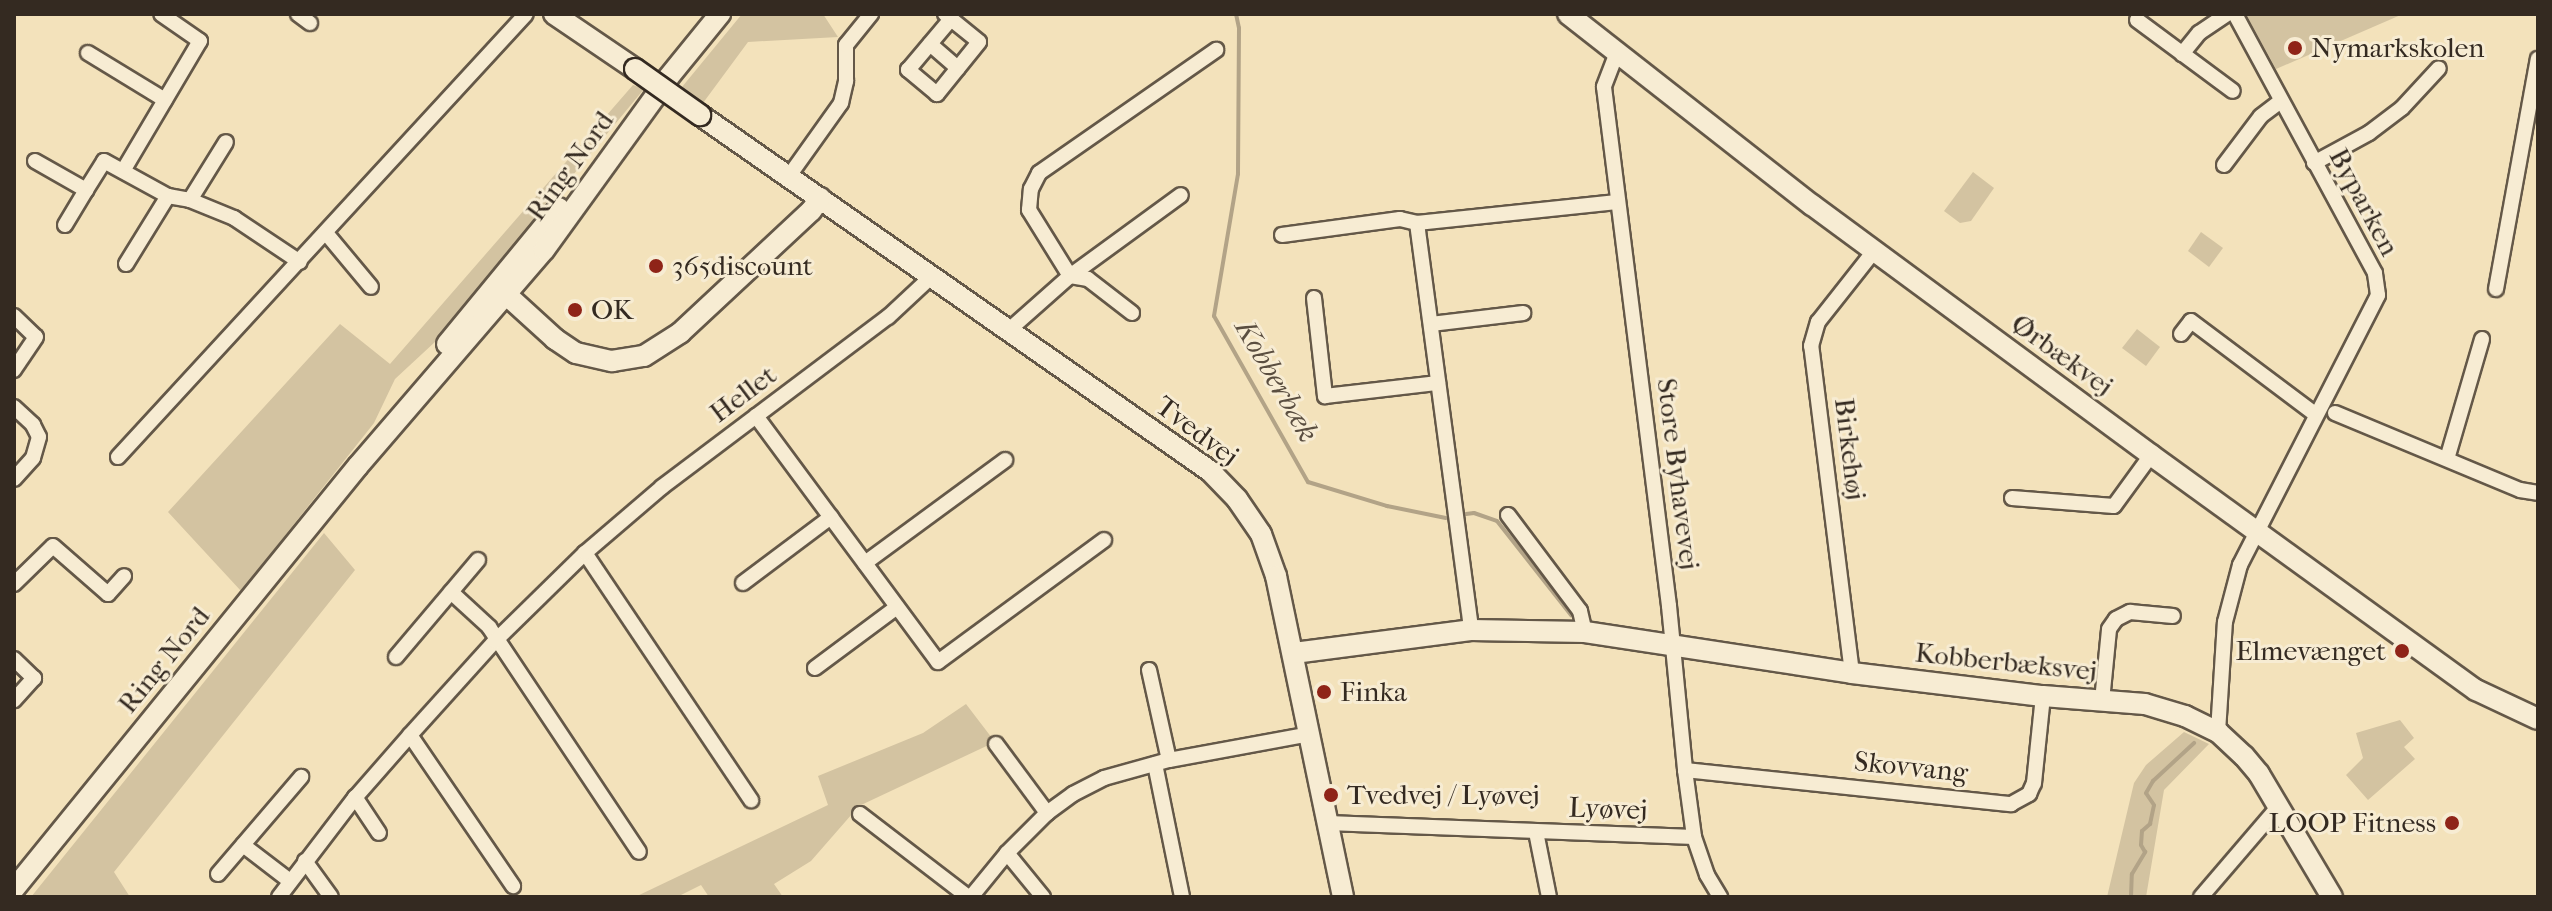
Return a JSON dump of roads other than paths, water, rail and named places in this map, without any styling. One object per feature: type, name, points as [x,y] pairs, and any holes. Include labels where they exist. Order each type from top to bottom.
[{"type":"street","points":[[123,171],[200,41],[161,14]]},
{"type":"street","points":[[118,457],[526,14]]},
{"type":"street","name":"Ring Nord","points":[[14,889],[358,466],[438,356],[501,290],[720,14]]},
{"type":"street","points":[[789,176],[841,103],[846,81],[846,45],[871,14]]},
{"type":"street","points":[[2182,54],[2199,33],[2227,14]]},
{"type":"street","name":"Byparken","points":[[2218,732],[2227,606],[2240,565],[2378,295],[2375,273],[2235,14]]},
{"type":"street","name":"Tvedvej","points":[[559,15],[1210,471],[1237,499],[1261,534],[1276,576],[1343,897]]},
{"type":"street","points":[[948,16],[979,42],[937,94],[908,70],[930,44],[948,16]]},
{"type":"street","name":"Ørbækvej","points":[[1576,17],[1616,55],[1874,251],[2151,455],[2476,690],[2538,719]]},
{"type":"street","points":[[2137,20],[2233,91]]},
{"type":"street","points":[[930,44],[958,68]]},
{"type":"street","points":[[1132,313],[1088,279],[1070,276],[1029,210],[1031,189],[1039,173],[1216,50]]},
{"type":"street","points":[[88,53],[165,100]]},
{"type":"street","name":"Store Byhavevej","points":[[1616,55],[1604,87],[1685,770],[1694,837],[1707,875],[1720,897]]},
{"type":"street","points":[[2496,289],[2538,59]]},
{"type":"street","points":[[2314,163],[2369,133],[2402,108],[2439,68]]},
{"type":"street","points":[[2224,165],[2261,116],[2281,101]]},
{"type":"street","points":[[190,200],[226,142]]},
{"type":"street","points":[[35,161],[86,190]]},
{"type":"street","points":[[65,225],[104,161],[168,196],[190,200],[234,218],[300,262]]},
{"type":"street","points":[[1009,330],[1070,276],[1181,195]]},
{"type":"street","points":[[126,264],[168,196]]},
{"type":"street","points":[[501,290],[555,339],[576,353],[612,361],[644,356],[680,333],[811,211],[820,198]]},
{"type":"street","points":[[1282,235],[1400,219],[1417,223],[1617,202]]},
{"type":"street","points":[[1417,223],[1471,630]]},
{"type":"street","points":[[326,233],[371,287]]},
{"type":"street","name":"Birkehøj","points":[[1852,673],[1811,346],[1818,322],[1874,251]]},
{"type":"street","name":"Hellet","points":[[279,897],[355,797],[410,735],[495,641],[585,553],[660,489],[888,317],[932,276]]},
{"type":"street","points":[[1314,298],[1325,396],[1438,383]]},
{"type":"street","points":[[1431,324],[1523,313]]},
{"type":"street","points":[[14,316],[36,337],[14,370]]},
{"type":"street","points":[[2181,334],[2191,321],[2316,415]]},
{"type":"street","points":[[2447,459],[2482,339]]},
{"type":"street","points":[[14,407],[33,425],[39,437],[33,458],[14,479]]},
{"type":"street","points":[[2335,413],[2520,490],[2538,493]]},
{"type":"street","points":[[756,416],[938,662],[1104,540]]},
{"type":"street","points":[[2012,498],[2114,506],[2151,455]]},
{"type":"street","points":[[865,563],[1005,460]]},
{"type":"street","points":[[1508,515],[1580,611],[1585,632]]},
{"type":"street","points":[[743,583],[831,517]]},
{"type":"street","points":[[14,584],[53,546],[108,594],[124,576]]},
{"type":"street","points":[[585,553],[751,800]]},
{"type":"street","points":[[396,657],[478,560]]},
{"type":"street","points":[[451,592],[489,627],[495,641],[639,852]]},
{"type":"street","points":[[815,668],[897,607]]},
{"type":"street","points":[[2102,701],[2109,629],[2116,619],[2130,612],[2173,616]]},
{"type":"street","name":"Kobberbæksvej","points":[[1294,653],[1392,637],[1471,630],[1585,632],[1852,673],[2043,696],[2145,704],[2185,716],[2218,732],[2259,774],[2332,897]]},
{"type":"street","points":[[14,659],[34,678],[14,700]]},
{"type":"street","points":[[1149,670],[1182,897]]},
{"type":"street","name":"Skovvang","points":[[1685,770],[2011,804],[2029,794],[2034,783],[2043,696]]},
{"type":"street","points":[[860,814],[970,897],[1007,853],[1047,813],[1073,794],[1104,778],[1162,762],[1310,734]]},
{"type":"street","points":[[410,735],[513,886]]},
{"type":"street","points":[[996,744],[1047,813]]},
{"type":"street","points":[[218,874],[301,777]]},
{"type":"street","points":[[355,797],[379,833]]},
{"type":"street","points":[[2201,897],[2279,806]]},
{"type":"street","name":"Lyøvej","points":[[1328,823],[1694,837]]},
{"type":"street","points":[[1536,832],[1549,897]]},
{"type":"street","points":[[243,845],[290,881]]},
{"type":"street","points":[[1007,853],[1043,897]]},
{"type":"street","points":[[305,861],[331,897]]},
{"type":"waterway","name":"Kobberbæk","points":[[1236,14],[1239,28],[1238,174],[1214,316],[1308,482],[1387,506],[1446,518]]},
{"type":"waterway","name":"Kobberbæk","points":[[1466,514],[1474,513],[1497,521],[1571,615]]},
{"type":"waterway","points":[[2131,897],[2132,874],[2145,852],[2141,845],[2142,831],[2150,824],[2154,805],[2146,793],[2153,781],[2194,743]]},
{"type":"place","name":"Nymarkskolen","points":[[2295,48]]},
{"type":"place","name":"365discount","points":[[656,266]]},
{"type":"place","name":"OK","points":[[575,310]]},
{"type":"place","name":"Elmevænget","points":[[2402,651]]},
{"type":"place","name":"Finka","points":[[1324,692]]},
{"type":"place","name":"Tvedvej / Lyøvej","points":[[1331,795]]},
{"type":"place","name":"LOOP Fitness","points":[[2452,823]]}]
